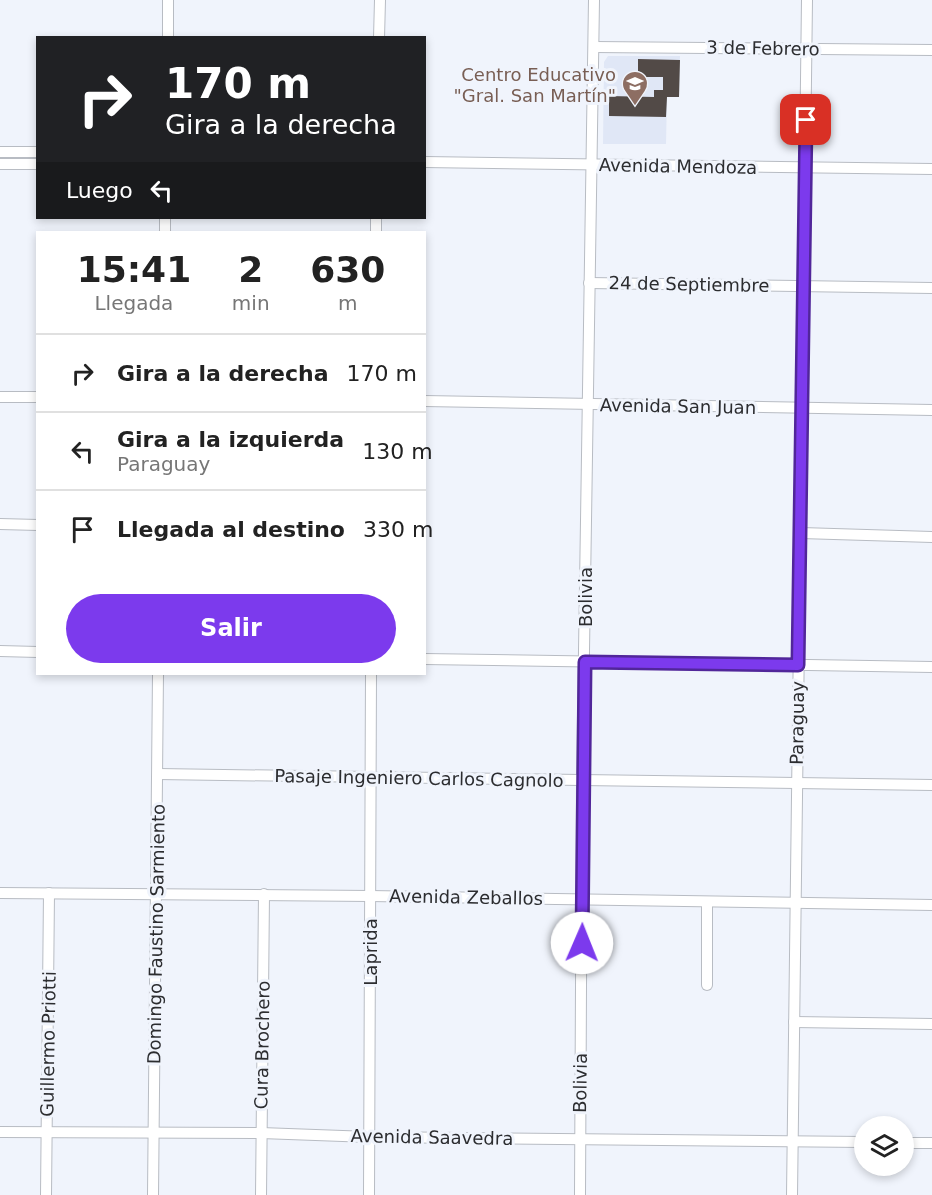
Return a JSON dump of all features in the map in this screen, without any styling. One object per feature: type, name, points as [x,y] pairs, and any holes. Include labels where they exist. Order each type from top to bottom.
[{"type":"street","points":[[168,0],[168,36]]},
{"type":"street","points":[[379,36],[380,0]]},
{"type":"street","name":"Bolivia","points":[[580,1195],[582,781],[594,0]]},
{"type":"street","name":"Paraguay","points":[[792,1195],[807,0]]},
{"type":"street","name":"3 de Febrero","points":[[594,47],[932,50]]},
{"type":"street","points":[[0,152],[36,152]]},
{"type":"street","name":"Avenida Mendoza","points":[[426,162],[932,169]]},
{"type":"street","points":[[0,164],[36,164]]},
{"type":"street","name":"24 de Septiembre","points":[[589,283],[932,288]]},
{"type":"street","points":[[0,397],[36,397]]},
{"type":"street","name":"Avenida San Juan","points":[[426,401],[932,410]]},
{"type":"street","points":[[0,524],[36,525]]},
{"type":"street","points":[[801,533],[932,537]]},
{"type":"street","points":[[0,651],[36,652]]},
{"type":"street","points":[[426,659],[932,667]]},
{"type":"street","name":"Domingo Faustino Sarmiento","points":[[153,1195],[158,675]]},
{"type":"street","name":"Laprida","points":[[369,1195],[371,675]]},
{"type":"street","name":"Pasaje Ingeniero Carlos Cagnolo","points":[[158,774],[932,785]]},
{"type":"street","name":"Avenida Zeballos","points":[[0,893],[264,894],[932,906]]},
{"type":"street","name":"Guillermo Priotti","points":[[46,1195],[49,893]]},
{"type":"street","name":"Cura Brochero","points":[[261,1195],[264,894]]},
{"type":"street","points":[[707,902],[707,985]]},
{"type":"street","points":[[794,1022],[932,1024]]},
{"type":"street","name":"Avenida Saavedra","points":[[0,1132],[261,1133],[370,1137],[854,1142]]},
{"type":"street","points":[[914,1143],[932,1143]]},
{"type":"shaded area","name":"Centro Educativo \"Gral. San Martín\"","points":[[608,56],[680,56],[679,97],[667,97],[666,144],[603,144],[604,62]]},
{"type":"building","points":[[638,59],[680,60],[679,97],[667,97],[666,117],[609,116],[609,96],[654,97],[654,90],[663,90],[663,77],[638,77]]},
{"type":"place","name":"Centro Educativo \"Gral. San Martín\"","points":[[635,107]]},
{"type":"route","points":[[582,943],[585,662],[798,665],[806,120]]}]
